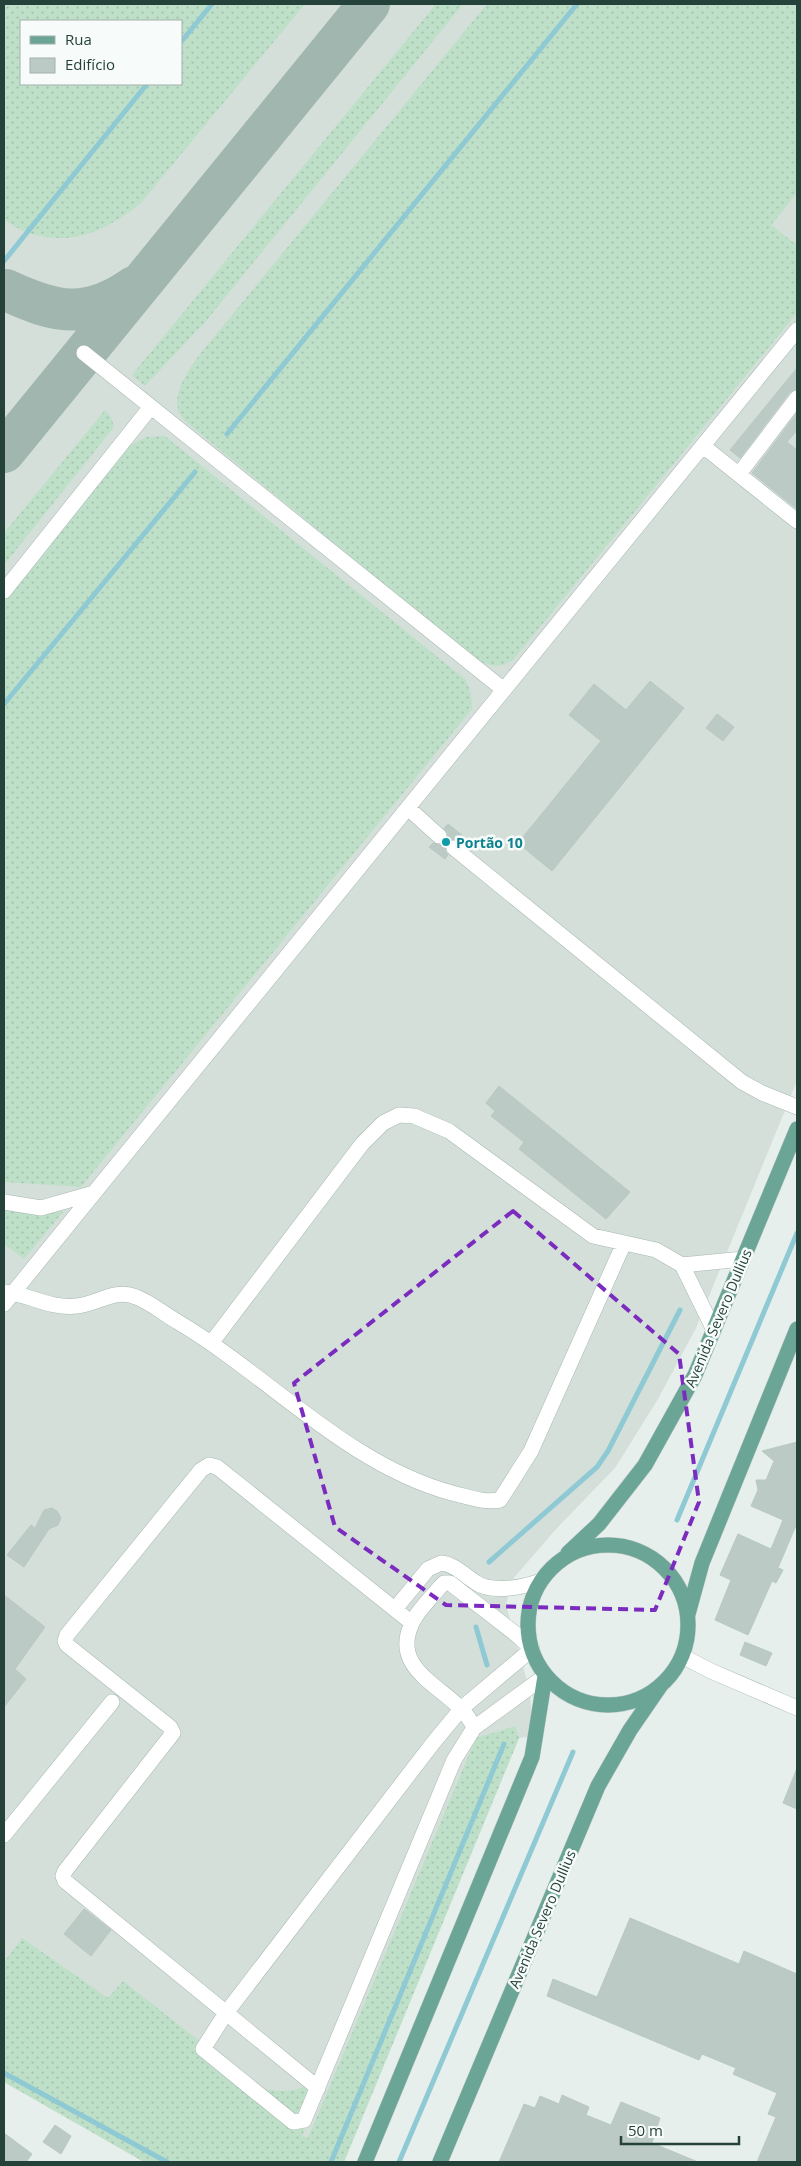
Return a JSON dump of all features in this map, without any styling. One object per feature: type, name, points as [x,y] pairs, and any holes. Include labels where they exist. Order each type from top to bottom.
[{"type":"main road","name":"Avenida Severo Dullius","points":[[558,1563],[599,1524],[645,1465],[695,1376],[797,1129]]},
{"type":"main road","points":[[687,1615],[702,1563],[797,1329]]},
{"type":"main road","points":[[598,1546],[620,1546],[640,1552],[658,1563],[673,1578],[682,1596],[687,1615],[687,1636],[682,1656],[673,1672],[661,1685],[645,1696],[628,1703],[608,1705],[589,1703],[570,1696],[545,1676],[532,1649],[528,1627],[530,1611],[541,1581],[558,1563],[577,1551],[598,1546]]},
{"type":"main road","points":[[365,2162],[532,1756],[545,1676]]},
{"type":"main road","name":"Avenida Severo Dullius","points":[[440,2162],[598,1786],[630,1730],[661,1685]]},
{"type":"street","points":[[624,1243],[531,1451],[500,1500],[486,1502],[437,1489],[383,1467],[282,1396],[212,1342],[135,1296],[112,1295],[78,1306],[45,1305],[7,1296],[94,1193],[797,330]]},
{"type":"street","points":[[84,353],[150,408],[504,690]]},
{"type":"street","points":[[739,474],[797,398]]},
{"type":"street","points":[[4,591],[150,408]]},
{"type":"street","points":[[703,446],[797,522]]},
{"type":"street","points":[[408,808],[439,836]]},
{"type":"street","points":[[454,848],[742,1082],[762,1093],[797,1107]]},
{"type":"street","points":[[212,1342],[362,1144],[383,1123],[399,1114],[414,1116],[448,1131],[593,1236],[656,1250],[682,1265],[714,1330]]},
{"type":"street","points":[[4,1202],[41,1208],[94,1193]]},
{"type":"street","points":[[682,1265],[743,1259]]},
{"type":"street","points":[[318,2088],[65,1880],[63,1876],[173,1733],[170,1727],[65,1641],[72,1629],[201,1470],[209,1465],[217,1467],[412,1622]]},
{"type":"street","points":[[395,1609],[428,1569],[440,1563],[452,1566],[478,1584],[492,1587],[520,1587],[541,1581]]},
{"type":"street","points":[[474,1728],[462,1708],[416,1671],[409,1655],[408,1644],[412,1622],[440,1586],[450,1583],[517,1635],[532,1649],[462,1708],[433,1743],[226,2013],[204,2049],[293,2122],[304,2120],[454,1760],[474,1728],[545,1676]]},
{"type":"street","points":[[682,1656],[797,1708]]},
{"type":"street","points":[[4,1835],[112,1702]]},
{"type":"street","points":[[433,1743],[454,1760]]},
{"type":"highlighted area","points":[[513,1211],[679,1354],[699,1502],[655,1610],[446,1605],[335,1527],[294,1383],[392,1308]]},
{"type":"shaded area","points":[[4,4],[797,4],[797,1081],[696,1328],[658,1399],[615,1468],[557,1528],[512,1580],[506,1605],[529,1688],[532,1716],[529,1737],[519,1738],[344,2162],[144,2162],[4,2082]]},
{"type":"green space","points":[[4,4],[305,4],[140,204],[102,228],[77,237],[48,237],[21,230],[4,220]]},
{"type":"green space","points":[[436,4],[463,4],[206,321],[145,386],[132,375]]},
{"type":"green space","points":[[487,4],[797,4],[797,193],[771,225],[797,245],[797,313],[513,660],[495,666],[477,660],[192,427],[182,417],[177,406],[182,383],[195,360]]},
{"type":"green space","points":[[105,410],[111,417],[114,427],[4,565],[4,533]]},
{"type":"green space","points":[[165,436],[466,680],[471,694],[472,709],[81,1187],[4,1182],[4,601],[126,447],[147,437]]},
{"type":"green space","points":[[4,1208],[19,1212],[63,1212],[24,1259],[4,1244]]},
{"type":"green space","points":[[515,1726],[519,1738],[344,2162],[144,2162],[4,2082],[4,1962],[22,1938],[108,1998],[123,1981],[258,2087],[279,2091],[296,2090],[329,2071],[302,2136],[308,2138],[476,1738]]},
{"type":"building","points":[[797,368],[797,389],[790,392],[740,458],[730,450]]},
{"type":"building","points":[[797,413],[797,430],[787,442],[797,450],[797,509],[752,473]]},
{"type":"building","points":[[650,681],[684,708],[552,871],[518,843],[601,741],[569,715],[594,684],[626,710]]},
{"type":"building","points":[[717,714],[734,727],[723,741],[706,728]]},
{"type":"building","points":[[448,824],[463,836],[460,841],[451,839],[446,842],[448,834],[444,828]]},
{"type":"building","points":[[446,842],[445,851],[448,855],[445,859],[429,847],[433,843],[441,845]]},
{"type":"building","points":[[499,1086],[630,1192],[606,1219],[519,1149],[524,1142],[491,1116],[495,1111],[486,1103]]},
{"type":"building","points":[[797,1442],[797,1523],[778,1568],[783,1570],[776,1583],[772,1581],[748,1635],[715,1620],[731,1580],[720,1575],[738,1534],[771,1549],[783,1520],[751,1506],[758,1490],[756,1480],[766,1480],[774,1461],[762,1451]]},
{"type":"building","points":[[52,1508],[57,1511],[61,1518],[58,1525],[49,1529],[24,1567],[7,1555],[31,1525],[35,1528],[44,1510]]},
{"type":"building","points":[[4,1595],[45,1627],[15,1669],[26,1679],[4,1707]]},
{"type":"building","points":[[745,1642],[772,1653],[766,1666],[740,1655]]},
{"type":"building","points":[[797,1768],[797,1809],[783,1803]]},
{"type":"building","points":[[84,1909],[111,1930],[91,1956],[64,1934]]},
{"type":"building","points":[[630,1918],[739,1964],[744,1951],[797,1974],[797,2162],[757,2162],[776,2117],[768,2114],[777,2093],[733,2074],[736,2068],[702,2054],[699,2060],[547,1996],[553,1979],[597,1997]]},
{"type":"building","points":[[562,2095],[589,2107],[586,2115],[611,2125],[621,2102],[660,2118],[652,2143],[698,2162],[499,2162],[524,2104],[535,2108],[540,2096],[559,2104]]},
{"type":"building","points":[[55,2125],[71,2136],[61,2154],[43,2142]]},
{"type":"building","points":[[4,2133],[32,2154],[26,2162],[4,2162]]},
{"type":"waterway","points":[[182,41],[212,4]]},
{"type":"waterway","points":[[227,434],[577,4]]},
{"type":"waterway","points":[[4,261],[146,85]]},
{"type":"waterway","points":[[4,704],[195,472]]},
{"type":"waterway","points":[[677,1520],[797,1233]]},
{"type":"waterway","points":[[489,1562],[597,1467],[608,1451],[680,1310]]},
{"type":"waterway","points":[[476,1627],[487,1665]]},
{"type":"waterway","points":[[331,2162],[504,1744]]},
{"type":"waterway","points":[[399,2162],[573,1752]]},
{"type":"waterway","points":[[4,2073],[167,2162]]},
{"type":"taxiway","points":[[4,452],[369,4]]},
{"type":"taxiway","points":[[6,290],[40,304],[71,310],[101,305],[117,298],[134,287]]},
{"type":"place","name":"Portão 10","points":[[446,842]]}]
